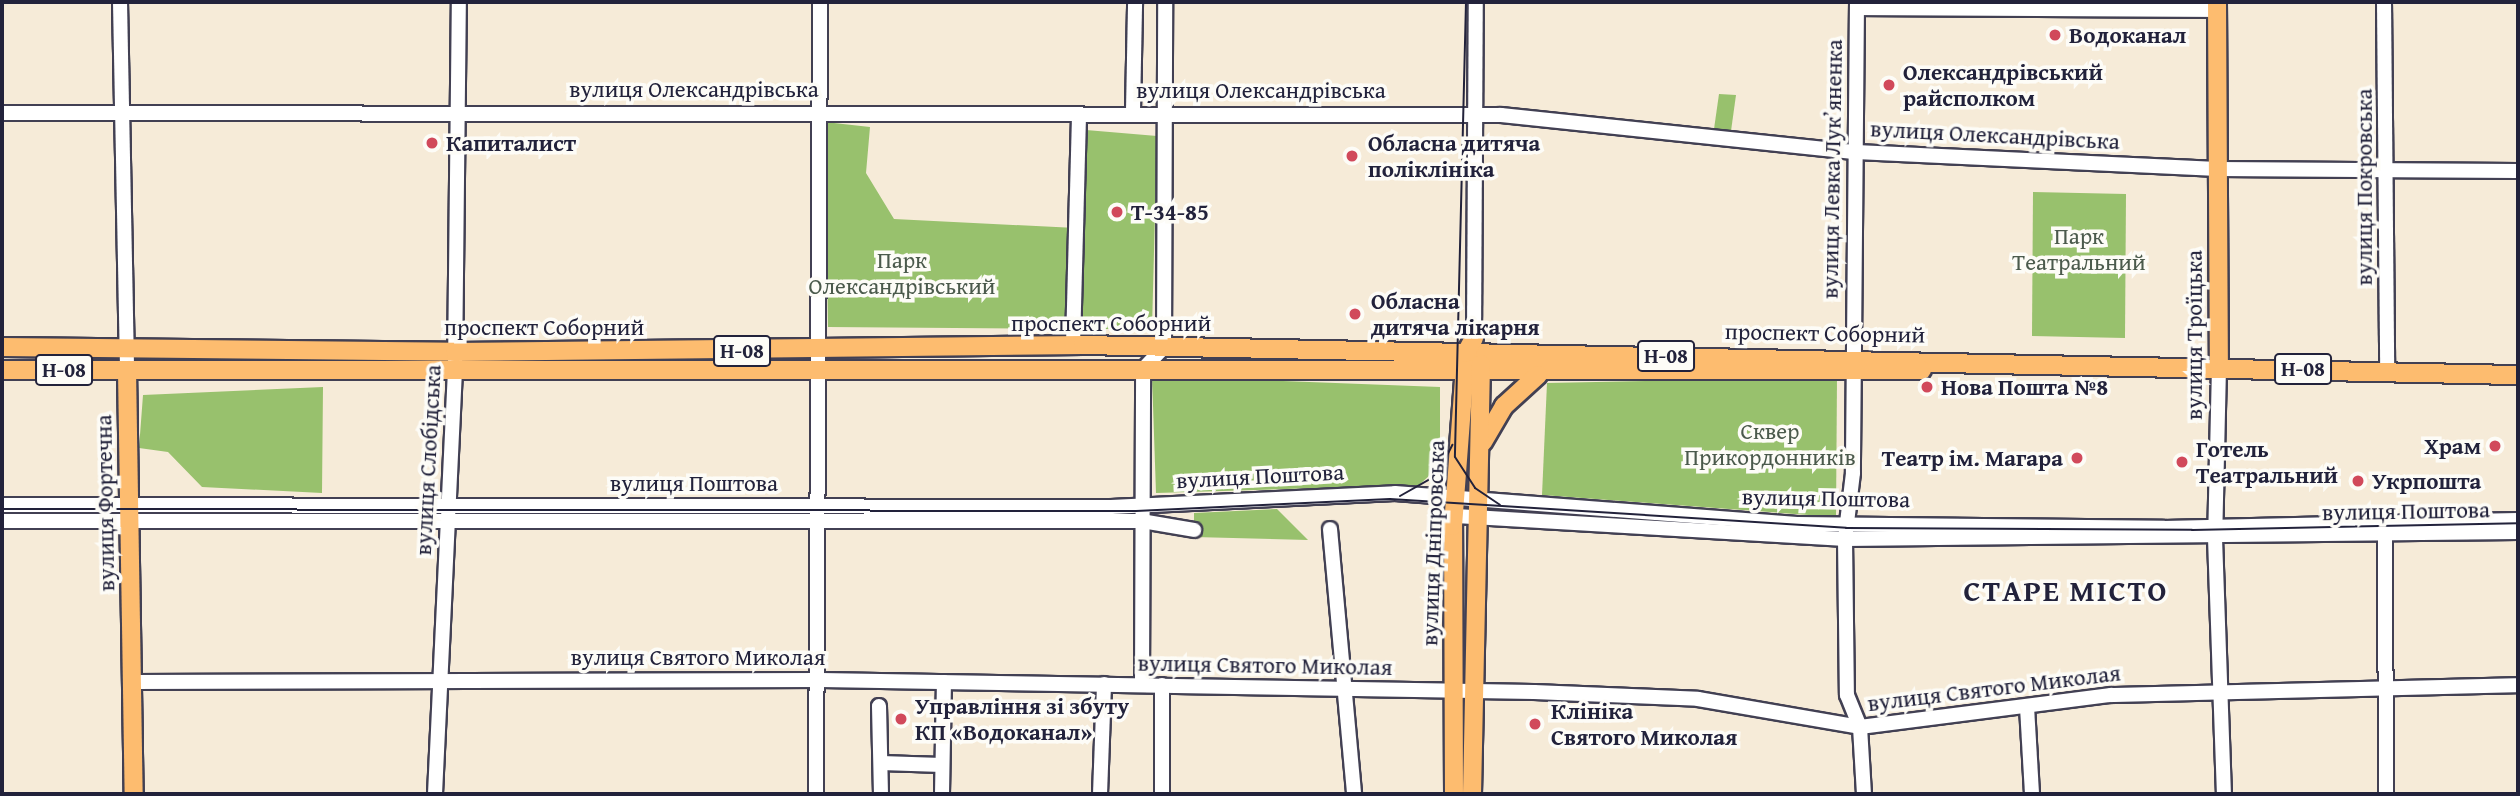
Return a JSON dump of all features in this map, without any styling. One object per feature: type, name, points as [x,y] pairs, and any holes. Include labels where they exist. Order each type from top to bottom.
[{"type":"main road","name":"вулиця Троїцька","points":[[2217,6],[2220,367]]},
{"type":"main road","name":"проспект Соборний","points":[[2,347],[126,345],[455,352],[1073,345],[1474,348],[1852,364],[2220,367],[2518,375]]},
{"type":"main road","name":"вулиця Дніпровська","points":[[1472,794],[1463,691],[1456,516],[1474,348]]},
{"type":"main road","name":"проспект Соборний","points":[[2,370],[816,372],[1143,369],[1538,375],[1852,364]]},
{"type":"main road","name":"вулиця Фортечна","points":[[127,370],[134,794]]},
{"type":"main road","name":"вулиця Дніпровська","points":[[1454,794],[1480,508],[1480,448],[1473,373]]},
{"type":"main road","points":[[1480,448],[1490,424],[1538,375]]},
{"type":"street","name":"вулиця Фортечна","points":[[120,2],[127,370]]},
{"type":"street","name":"вулиця Слобідська","points":[[435,794],[439,680],[451,506],[459,2]]},
{"type":"street","points":[[816,794],[821,680],[815,522],[820,2]]},
{"type":"street","points":[[1133,111],[1135,2]]},
{"type":"street","points":[[1142,685],[1143,369],[1164,347],[1165,2]]},
{"type":"street","name":"вулиця Дніпровська","points":[[1474,348],[1476,2]]},
{"type":"street","name":"вулиця Покровська","points":[[2384,2],[2388,168],[2387,371]]},
{"type":"street","points":[[1857,5],[2217,6]]},
{"type":"street","name":"вулиця Левка Лукʼяненка","points":[[1857,5],[1852,364],[1846,531],[1847,695],[1860,727],[1864,794]]},
{"type":"street","name":"вулиця Олександрівська","points":[[2,113],[123,115],[459,111],[1079,114],[1166,110],[1475,115],[1856,152],[2218,169],[2388,168],[2518,171]]},
{"type":"street","points":[[1073,345],[1079,114]]},
{"type":"street","name":"вулиця Троїцька","points":[[2220,367],[2215,532],[2224,794]]},
{"type":"street","name":"вулиця Поштова","points":[[2,521],[130,514],[451,506],[1144,505],[1283,495],[1458,497],[1480,508]]},
{"type":"street","name":"вулиця Поштова","points":[[2,505],[130,514],[448,524],[1142,521],[1194,530]]},
{"type":"street","name":"вулиця Поштова","points":[[1456,516],[1480,508],[1846,531],[2215,532],[2518,520]]},
{"type":"street","points":[[2385,527],[2382,692],[2386,794]]},
{"type":"street","name":"вулиця Поштова","points":[[2385,527],[2518,532]]},
{"type":"street","points":[[1330,529],[1342,688],[1354,794]]},
{"type":"street","name":"вулиця Святого Миколая","points":[[133,682],[821,680],[1463,691],[1698,699],[1860,727],[2027,707],[2220,690],[2382,692],[2518,685]]},
{"type":"street","points":[[942,794],[944,681]]},
{"type":"street","points":[[1100,794],[1104,684]]},
{"type":"street","points":[[1162,685],[1162,794]]},
{"type":"street","points":[[879,706],[880,794]]},
{"type":"street","points":[[2027,707],[2032,794]]},
{"type":"street","points":[[881,763],[942,765]]},
{"type":"green space","points":[[1719,94],[1736,95],[1731,131],[1714,129]]},
{"type":"green space","name":"Парк Олександрівський","points":[[825,122],[870,127],[866,173],[894,219],[1076,228],[1073,329],[828,327]]},
{"type":"green space","points":[[1086,130],[1157,136],[1152,329],[1079,329]]},
{"type":"green space","name":"Парк Театральний","points":[[2033,192],[2126,194],[2125,338],[2032,336]]},
{"type":"green space","points":[[1152,376],[1440,387],[1440,466],[1419,485],[1156,493]]},
{"type":"green space","name":"Сквер Прикордонників","points":[[1837,377],[1836,517],[1542,495],[1547,383]]},
{"type":"green space","points":[[323,387],[322,493],[202,487],[168,452],[139,448],[143,395]]},
{"type":"green space","points":[[1277,509],[1308,540],[1194,537],[1194,513]]},
{"type":"tram line","points":[[1466,2],[1455,457],[1475,488],[1500,505]]},
{"type":"tram line","points":[[1400,496],[1437,475],[1452,445]]},
{"type":"tram line","points":[[2,509],[1136,511],[1390,499],[1846,528],[2192,530],[2518,523]]},
{"type":"place","name":"Водоканал","points":[[2055,35]]},
{"type":"place","name":"Олександрівський райсполком","points":[[1889,85]]},
{"type":"place","name":"Капиталист","points":[[432,143]]},
{"type":"place","name":"Обласна дитяча поліклініка","points":[[1352,156]]},
{"type":"place","name":"Т-34-85","points":[[1117,212]]},
{"type":"place","name":"Обласна дитяча лікарня","points":[[1355,314]]},
{"type":"place","name":"Нова Пошта №8","points":[[1927,387]]},
{"type":"place","name":"Храм","points":[[2495,446]]},
{"type":"place","name":"Театр ім. Магара","points":[[2077,458]]},
{"type":"place","name":"Готель Театральний","points":[[2182,462]]},
{"type":"place","name":"Укрпошта","points":[[2358,481]]},
{"type":"place","name":"Управлiння зi збуту КП «Водоканал»","points":[[901,719]]},
{"type":"place","name":"Клініка Святого Миколая","points":[[1535,724]]},
{"type":"district","name":"СТАРЕ МІСТО","points":[[2066,590]]}]
